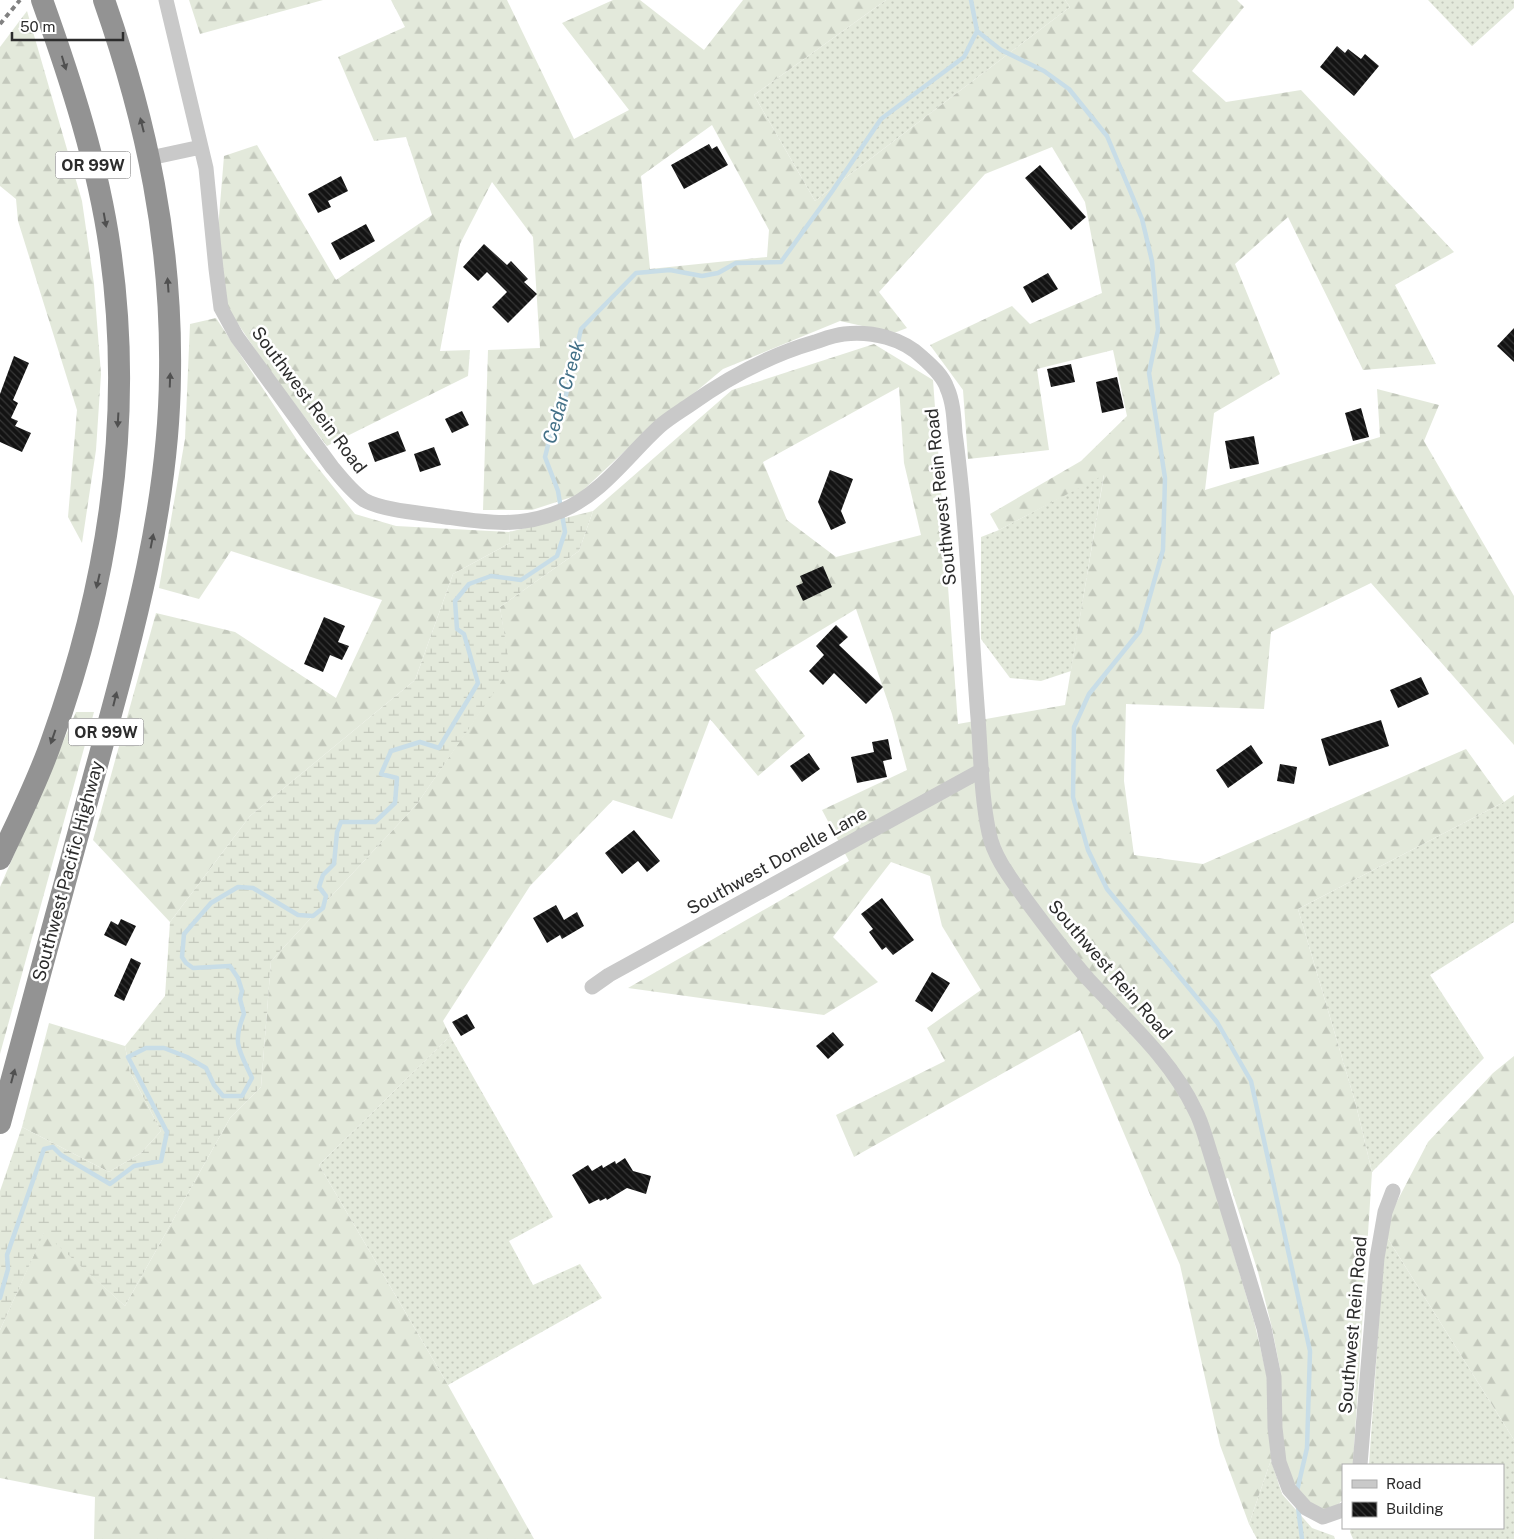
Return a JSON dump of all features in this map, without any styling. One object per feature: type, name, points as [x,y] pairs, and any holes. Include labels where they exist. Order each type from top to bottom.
[{"type":"highway","name":"OR 99W","points":[[0,859],[31,793],[52,742],[92,610],[103,561],[110,514],[120,393],[115,292],[104,215],[78,110],[42,0]]},
{"type":"highway","name":"Southwest Pacific Highway","points":[[0,1123],[142,593],[158,512],[166,456],[170,334],[164,250],[150,158],[133,91],[104,0]]},
{"type":"street","name":"Southwest Rein Road","points":[[166,0],[208,183],[221,308],[237,337],[332,467],[347,485],[365,500],[392,508],[498,523],[524,522],[564,510],[584,499],[604,482],[662,424],[705,394],[761,361],[841,334],[867,333],[897,341],[910,347],[922,356],[940,375],[947,388],[952,408],[967,551],[982,770],[989,832],[993,847],[1000,861],[1051,935],[1088,979],[1156,1051],[1180,1084],[1195,1109],[1264,1328],[1274,1376],[1275,1428],[1279,1462],[1289,1489],[1306,1508],[1323,1517],[1342,1510]]},
{"type":"street","points":[[150,158],[201,147]]},
{"type":"street","name":"Southwest Donelle Lane","points":[[592,988],[618,971],[982,770]]},
{"type":"street","name":"Southwest Rein Road","points":[[1360,1464],[1377,1258],[1385,1212],[1393,1191]]},
{"type":"green space","points":[[189,0],[323,0],[200,34]]},
{"type":"green space","points":[[391,0],[507,0],[574,139],[629,110],[562,23],[613,0],[640,0],[704,50],[743,0],[886,0],[754,95],[815,201],[1070,7],[1065,0],[1237,0],[1244,7],[1192,71],[1226,102],[1301,90],[1454,252],[1395,285],[1436,364],[1363,370],[1288,217],[1235,264],[1280,374],[1214,413],[1205,490],[1380,437],[1377,389],[1439,405],[1424,441],[1514,596],[1514,745],[1371,583],[1271,632],[1264,709],[1126,704],[1124,781],[1134,855],[1203,864],[1466,749],[1504,802],[1298,909],[1356,1105],[1372,1172],[1353,1464],[1342,1464],[1342,1500],[1337,1506],[1325,1509],[1314,1507],[1303,1497],[1289,1475],[1282,1451],[1280,1369],[1272,1328],[1258,1272],[1228,1178],[1213,1184],[1255,1325],[1268,1381],[1271,1460],[1249,1524],[1220,1445],[1180,1265],[1080,1030],[854,1157],[836,1115],[945,1061],[927,1028],[981,990],[942,926],[930,876],[891,862],[833,937],[878,982],[824,1015],[628,988],[849,861],[822,810],[907,770],[892,714],[856,609],[755,670],[805,736],[758,776],[710,719],[672,819],[613,800],[530,886],[443,1021],[450,1036],[319,1165],[448,1385],[534,1539],[94,1539],[95,1497],[0,1478],[0,1330],[44,1232],[125,1306],[230,1118],[261,1087],[271,961],[417,804],[509,669],[500,607],[579,551],[593,511],[732,390],[874,344],[933,380],[958,724],[1065,705],[1104,475],[999,530],[990,514],[1081,461],[1127,416],[1113,350],[1037,369],[1049,450],[968,459],[963,390],[930,345],[1012,306],[1030,324],[1102,293],[1085,202],[1052,147],[985,174],[879,292],[907,328],[894,333],[840,321],[723,369],[626,450],[578,495],[532,510],[483,510],[488,350],[540,348],[533,237],[492,182],[460,244],[440,351],[470,350],[468,376],[327,446],[273,376],[226,306],[218,229],[224,156],[257,145],[336,280],[432,215],[406,137],[374,141],[338,57],[405,27]],"holes":[[[712,125],[769,230],[767,257],[650,269],[641,176]],[[899,387],[904,463],[921,535],[836,557],[787,520],[763,462]]]},
{"type":"green space","points":[[886,0],[1065,0],[1070,7],[815,201],[754,95]]},
{"type":"green space","points":[[1428,0],[1514,0],[1514,8],[1472,46]]},
{"type":"green space","points":[[27,11],[82,201],[94,284],[101,374],[96,450],[82,543],[68,517],[77,410],[18,221],[16,199],[0,186],[0,47]]},
{"type":"green space","points":[[216,318],[303,449],[355,514],[396,526],[509,532],[510,543],[453,574],[415,680],[250,816],[170,922],[93,840],[156,613],[235,632],[336,698],[382,600],[231,551],[199,599],[159,588],[185,439],[190,324]]},
{"type":"green space","points":[[1104,474],[1071,671],[1041,681],[1010,678],[981,639],[981,537],[999,530]]},
{"type":"green space","points":[[593,511],[579,551],[500,607],[510,669],[417,804],[271,961],[261,1087],[230,1118],[125,1306],[44,1233],[0,1330],[0,1191],[22,1127],[109,1172],[141,1153],[161,1131],[130,1072],[125,1046],[165,996],[170,922],[250,816],[415,680],[453,574],[510,543],[509,532]]},
{"type":"green space","points":[[76,712],[94,712],[0,1054],[0,887]]},
{"type":"green space","points":[[1514,795],[1514,922],[1430,975],[1484,1058],[1372,1172],[1356,1105],[1298,909],[1504,802]]},
{"type":"green space","points":[[49,1023],[125,1046],[130,1072],[161,1131],[141,1153],[109,1172],[22,1127]]},
{"type":"green space","points":[[450,1036],[553,1217],[509,1241],[533,1285],[580,1264],[602,1298],[448,1385],[319,1165]]},
{"type":"green space","points":[[1514,1056],[1514,1440],[1385,1234],[1391,1213],[1428,1142],[1493,1073]]},
{"type":"green space","points":[[1385,1234],[1514,1440],[1514,1539],[1353,1539],[1351,1529],[1504,1529],[1504,1464],[1369,1464]]},
{"type":"green space","points":[[1271,1460],[1282,1494],[1312,1528],[1334,1536],[1335,1539],[1257,1539],[1249,1524]]},
{"type":"building","points":[[1337,46],[1345,53],[1348,49],[1361,59],[1365,54],[1379,66],[1354,96],[1320,67]]},
{"type":"building","points":[[709,144],[712,149],[717,146],[728,165],[684,189],[671,165]]},
{"type":"building","points":[[1040,165],[1086,217],[1071,230],[1025,178]]},
{"type":"building","points":[[341,176],[348,191],[328,201],[331,207],[318,213],[308,194]]},
{"type":"building","points":[[366,224],[375,241],[340,260],[331,243]]},
{"type":"building","points":[[484,244],[507,265],[511,261],[528,279],[524,282],[537,294],[508,323],[492,307],[507,292],[487,272],[478,281],[463,267]]},
{"type":"building","points":[[1048,273],[1058,289],[1032,303],[1023,287]]},
{"type":"building","points":[[1514,328],[1514,362],[1497,346]]},
{"type":"building","points":[[14,356],[29,363],[13,400],[18,403],[11,418],[18,421],[15,426],[31,433],[22,452],[0,442],[0,394]]},
{"type":"building","points":[[1071,364],[1075,382],[1051,387],[1047,369]]},
{"type":"building","points":[[1117,377],[1124,408],[1102,413],[1096,382]]},
{"type":"building","points":[[1361,408],[1369,437],[1353,441],[1345,413]]},
{"type":"building","points":[[462,411],[469,425],[452,433],[445,419]]},
{"type":"building","points":[[398,431],[406,451],[375,462],[368,443]]},
{"type":"building","points":[[1254,436],[1259,464],[1230,469],[1225,441]]},
{"type":"building","points":[[434,447],[441,465],[420,472],[414,454]]},
{"type":"building","points":[[830,470],[853,479],[841,511],[846,523],[831,530],[818,502]]},
{"type":"building","points":[[823,566],[832,587],[803,601],[796,586],[803,583],[800,576]]},
{"type":"building","points":[[324,617],[345,626],[338,642],[349,646],[342,660],[330,655],[323,672],[304,664]]},
{"type":"building","points":[[836,625],[848,637],[839,645],[883,687],[866,704],[834,673],[823,685],[809,671],[824,655],[816,646]]},
{"type":"building","points":[[1421,677],[1429,694],[1398,708],[1390,690]]},
{"type":"building","points":[[1381,720],[1389,746],[1329,766],[1321,739]]},
{"type":"building","points":[[888,739],[892,759],[883,761],[887,777],[857,783],[851,757],[874,752],[872,742]]},
{"type":"building","points":[[1251,745],[1263,763],[1228,788],[1216,770]]},
{"type":"building","points":[[809,753],[820,769],[802,782],[790,766]]},
{"type":"building","points":[[1280,764],[1297,767],[1294,784],[1277,781]]},
{"type":"building","points":[[634,830],[660,861],[647,872],[638,861],[622,874],[605,853]]},
{"type":"building","points":[[882,898],[914,940],[893,955],[886,947],[882,950],[869,932],[873,929],[861,914]]},
{"type":"building","points":[[556,905],[564,920],[577,912],[584,926],[562,939],[560,935],[547,943],[533,918]]},
{"type":"building","points":[[121,919],[136,926],[126,946],[104,935],[111,921],[118,925]]},
{"type":"building","points":[[131,958],[141,963],[124,1001],[114,996]]},
{"type":"building","points":[[932,972],[950,983],[932,1012],[915,1001]]},
{"type":"building","points":[[467,1014],[475,1028],[461,1036],[452,1022]]},
{"type":"building","points":[[833,1032],[844,1045],[828,1059],[816,1046]]},
{"type":"building","points":[[625,1158],[633,1171],[651,1176],[646,1194],[627,1188],[607,1200],[606,1198],[600,1201],[599,1199],[589,1204],[572,1175],[588,1165],[592,1171],[602,1165],[603,1168],[615,1161],[616,1164]]},
{"type":"waterway","name":"Cedar Creek","points":[[0,1298],[8,1269],[7,1255],[44,1149],[53,1147],[61,1155],[110,1184],[134,1166],[161,1161],[167,1132],[128,1057],[146,1048],[164,1048],[187,1057],[206,1068],[214,1085],[223,1096],[242,1096],[252,1078],[241,1053],[238,1040],[238,1032],[244,1014],[240,999],[242,991],[238,978],[230,966],[193,968],[186,963],[182,957],[184,934],[211,903],[238,887],[253,888],[298,915],[313,916],[323,908],[326,896],[319,887],[323,875],[334,864],[337,832],[341,822],[375,822],[395,803],[397,778],[381,774],[391,751],[420,742],[439,748],[478,683],[464,634],[457,629],[455,601],[469,584],[491,576],[521,580],[557,556],[565,532],[558,491],[545,457],[551,433],[563,408],[581,329],[636,273],[670,270],[702,276],[718,273],[736,263],[781,262],[881,119],[964,57],[977,31],[971,0]]},
{"type":"waterway","points":[[977,31],[1001,50],[1044,71],[1069,89],[1107,136],[1142,219],[1152,261],[1158,330],[1149,373],[1165,478],[1163,550],[1140,631],[1089,694],[1074,727],[1073,797],[1088,850],[1107,889],[1217,1022],[1251,1081],[1310,1351],[1307,1448],[1297,1491]]},
{"type":"waterway","points":[[1298,1507],[1302,1539]]},
{"type":"railway","points":[[0,24],[20,0]]}]
